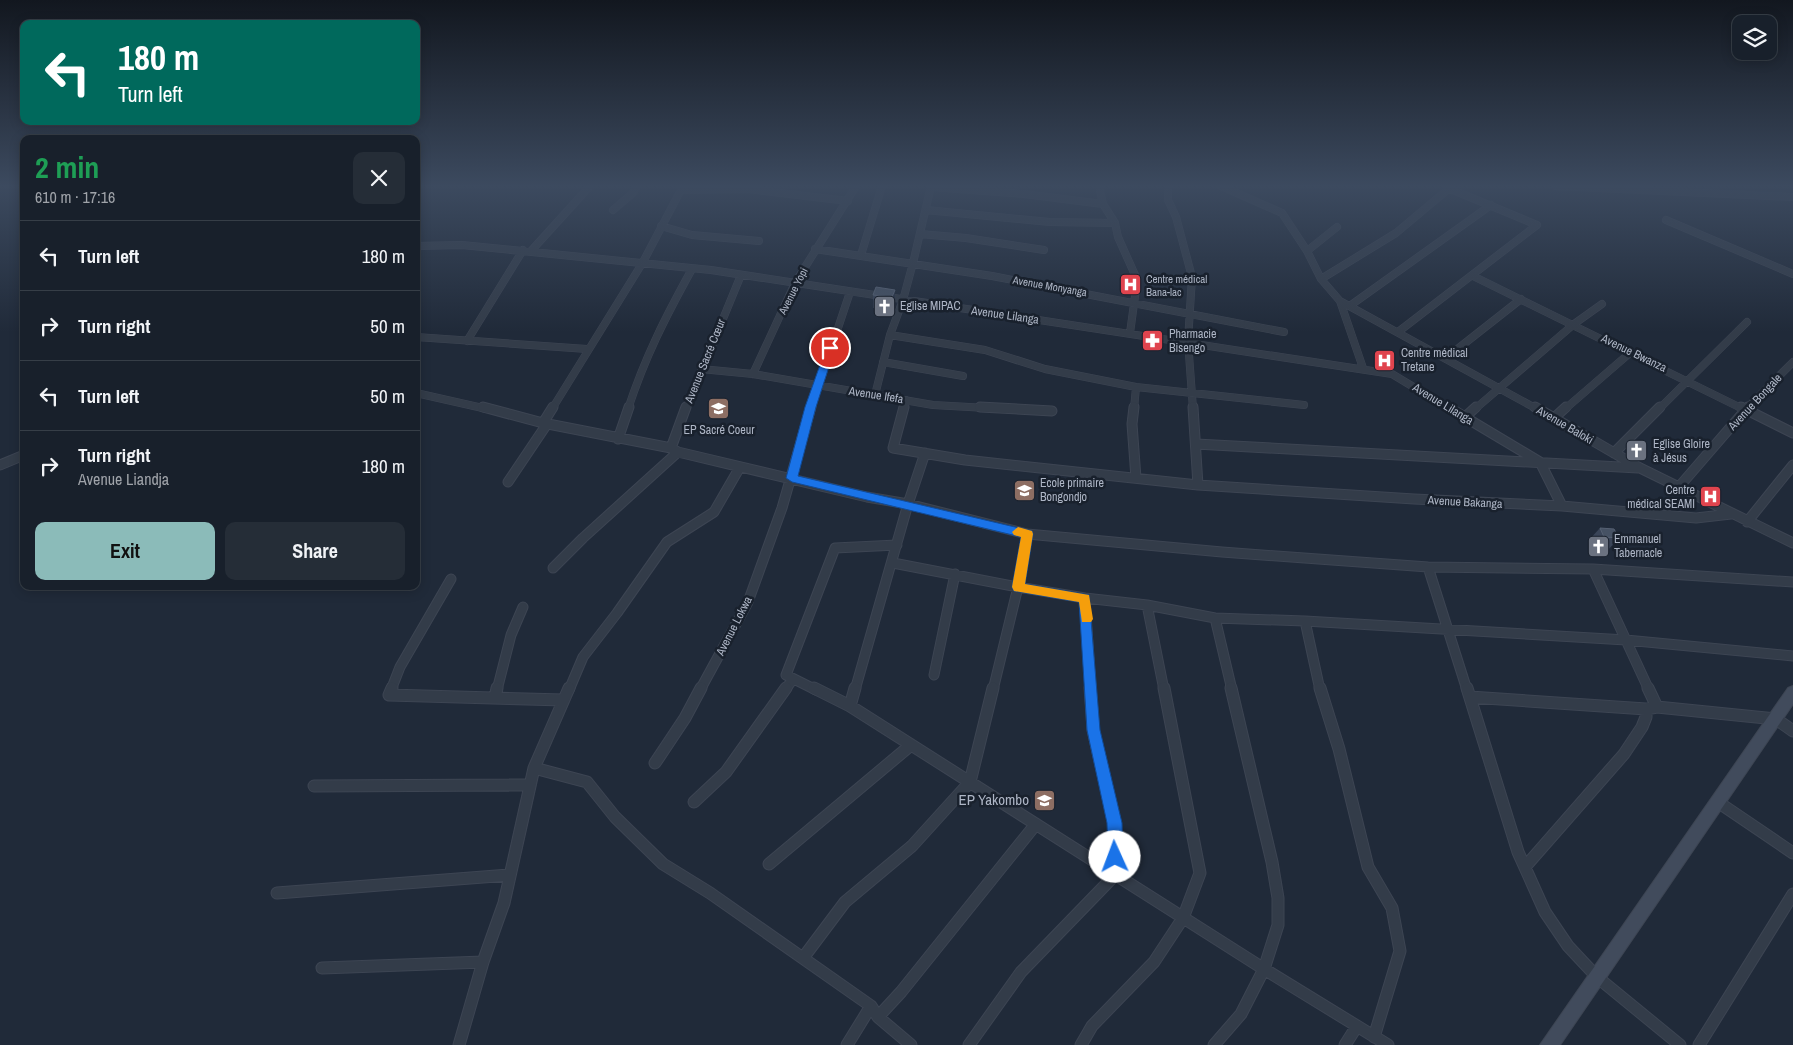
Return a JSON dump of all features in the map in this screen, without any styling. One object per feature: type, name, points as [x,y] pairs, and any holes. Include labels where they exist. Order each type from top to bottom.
[{"type":"street","points":[[531,251],[546,235]]},
{"type":"street","points":[[508,482],[545,424],[587,349],[643,262],[657,235]]},
{"type":"street","points":[[691,235],[758,241]]},
{"type":"street","name":"Avenue Yopi","points":[[753,374],[795,283],[825,235]]},
{"type":"street","points":[[861,255],[867,235]]},
{"type":"street","points":[[874,395],[890,335],[903,300],[920,235]]},
{"type":"street","points":[[929,235],[966,238],[1044,250]]},
{"type":"street","points":[[1118,235],[1135,275],[1136,290],[1130,333]]},
{"type":"street","points":[[1181,235],[1192,277],[1188,341],[1198,485]]},
{"type":"street","points":[[1296,235],[1321,279],[1340,301],[1363,368]]},
{"type":"street","points":[[1307,251],[1327,235]]},
{"type":"street","points":[[1321,279],[1393,235]]},
{"type":"street","points":[[1351,305],[1448,235]]},
{"type":"street","points":[[1398,332],[1526,235]]},
{"type":"street","points":[[1701,235],[1793,274]]},
{"type":"street","name":"Avenue Lilanga","points":[[420,246],[462,245],[643,262],[1363,368],[1392,374],[1540,462]]},
{"type":"street","name":"Avenue Monyanga","points":[[815,249],[913,263],[1134,301],[1284,332]]},
{"type":"street","points":[[467,341],[523,250]]},
{"type":"street","points":[[618,439],[639,376],[659,329],[692,269]]},
{"type":"street","name":"Avenue Sacré Cœur","points":[[675,450],[701,369],[741,275]]},
{"type":"street","name":"Avenue Bwanza","points":[[1474,276],[1793,433]]},
{"type":"street","name":"Avenue Lokwa","points":[[655,764],[685,718],[748,602],[792,478],[817,386],[850,292]]},
{"type":"street","points":[[1446,358],[1521,299]]},
{"type":"street","name":"Avenue Baloki","points":[[1340,301],[1351,305],[1554,418],[1640,468],[1793,543]]},
{"type":"street","points":[[1465,417],[1574,324],[1602,304]]},
{"type":"street","points":[[1614,453],[1747,322]]},
{"type":"street","points":[[890,335],[985,350],[1045,369],[1136,388],[1304,405]]},
{"type":"street","points":[[420,337],[587,349]]},
{"type":"street","points":[[1554,418],[1631,352]]},
{"type":"street","points":[[883,362],[963,376]]},
{"type":"street","name":"Avenue Bongale","points":[[1678,488],[1746,409],[1793,362]]},
{"type":"street","name":"Avenue Ifefa","points":[[701,369],[753,374],[933,405],[1052,411]]},
{"type":"street","points":[[1136,388],[1132,424],[1136,478]]},
{"type":"street","points":[[420,395],[447,399],[545,424],[675,450],[1028,534],[1222,552],[1428,567],[1594,569],[1793,582]]},
{"type":"street","name":"Avenue Bakanga","points":[[906,400],[893,448],[965,460],[1198,485],[1414,499],[1562,506],[1696,518],[1731,514]]},
{"type":"street","points":[[1196,444],[1640,468]]},
{"type":"street","points":[[553,568],[579,540],[635,492],[675,450]]},
{"type":"street","points":[[850,706],[893,562],[908,504],[925,453]]},
{"type":"street","points":[[0,465],[20,457]]},
{"type":"street","points":[[1540,462],[1562,506]]},
{"type":"street","points":[[1747,522],[1793,465]]},
{"type":"street","points":[[459,1045],[483,962],[504,903],[534,768],[582,657],[617,613],[667,542],[714,512],[740,467]]},
{"type":"street","points":[[803,958],[845,902],[912,846],[970,782],[1018,587],[1028,534]]},
{"type":"street","points":[[897,545],[835,548],[786,675],[850,706],[1183,918],[1388,1045]]},
{"type":"street","points":[[893,562],[1018,587],[1085,598],[1147,605],[1215,618],[1305,621],[1626,640],[1793,656]]},
{"type":"street","points":[[1428,567],[1525,867],[1540,903],[1556,931],[1596,977],[1680,1045]]},
{"type":"street","points":[[1525,867],[1624,754],[1642,727],[1651,708],[1626,640],[1594,569]]},
{"type":"street","points":[[934,675],[955,574]]},
{"type":"street","points":[[451,579],[400,667],[389,695],[563,700]]},
{"type":"street","points":[[969,1045],[1021,972],[1116,874],[1114,823],[1093,730],[1085,598]]},
{"type":"street","points":[[1081,1045],[1092,1026],[1154,962],[1183,918],[1200,873],[1147,605]]},
{"type":"street","points":[[494,698],[511,635],[523,608]]},
{"type":"street","points":[[1214,1045],[1241,1014],[1264,969],[1278,924],[1278,898],[1272,862],[1215,618]]},
{"type":"street","points":[[1305,621],[1320,689],[1339,749],[1368,867],[1392,908],[1400,951],[1374,1036]]},
{"type":"street","points":[[694,802],[726,772],[793,679]]},
{"type":"street","points":[[1549,1045],[1776,720],[1793,692]]},
{"type":"street","points":[[1470,697],[1651,708],[1776,720],[1793,731]]},
{"type":"street","points":[[769,864],[911,745]]},
{"type":"street","points":[[534,768],[587,782],[615,817],[663,864],[803,958],[874,1012],[911,1045]]},
{"type":"street","points":[[314,786],[530,785]]},
{"type":"street","points":[[1718,802],[1793,853]]},
{"type":"street","points":[[847,1045],[874,1012],[901,992],[1036,824]]},
{"type":"street","points":[[277,893],[509,875]]},
{"type":"street","points":[[1699,1045],[1793,894]]},
{"type":"street","points":[[322,968],[483,962]]},
{"type":"street","points":[[1345,1045],[1357,1026]]},
{"type":"building","points":[[876,287],[895,290],[892,297],[873,295]]},
{"type":"building","points":[[1600,528],[1614,529],[1619,538],[1604,537]]},
{"type":"slow traffic","points":[[1018,532],[1028,534],[1018,587],[1085,598],[1086,619]]},
{"type":"place","name":"Centre médical Bana-lac","points":[[1130,285]]},
{"type":"place","name":"Eglise MIPAC","points":[[884,306]]},
{"type":"place","name":"Pharmacie Bisengo","points":[[1153,341]]},
{"type":"place","name":"Centre médical Tretane","points":[[1385,360]]},
{"type":"place","name":"EP Sacré Coeur","points":[[719,409]]},
{"type":"place","name":"Eglise Gloire à Jésus","points":[[1637,451]]},
{"type":"place","name":"Ecole primaire Bongondjo","points":[[1024,490]]},
{"type":"place","name":"Centre médical SEAMI","points":[[1711,497]]},
{"type":"place","name":"Emmanuel Tabernacle","points":[[1598,546]]},
{"type":"place","name":"EP Yakombo","points":[[1045,800]]},
{"type":"route","points":[[830,348],[817,386],[792,478],[1028,534],[1018,587],[1085,598],[1093,730],[1114,823],[1115,857]]}]
